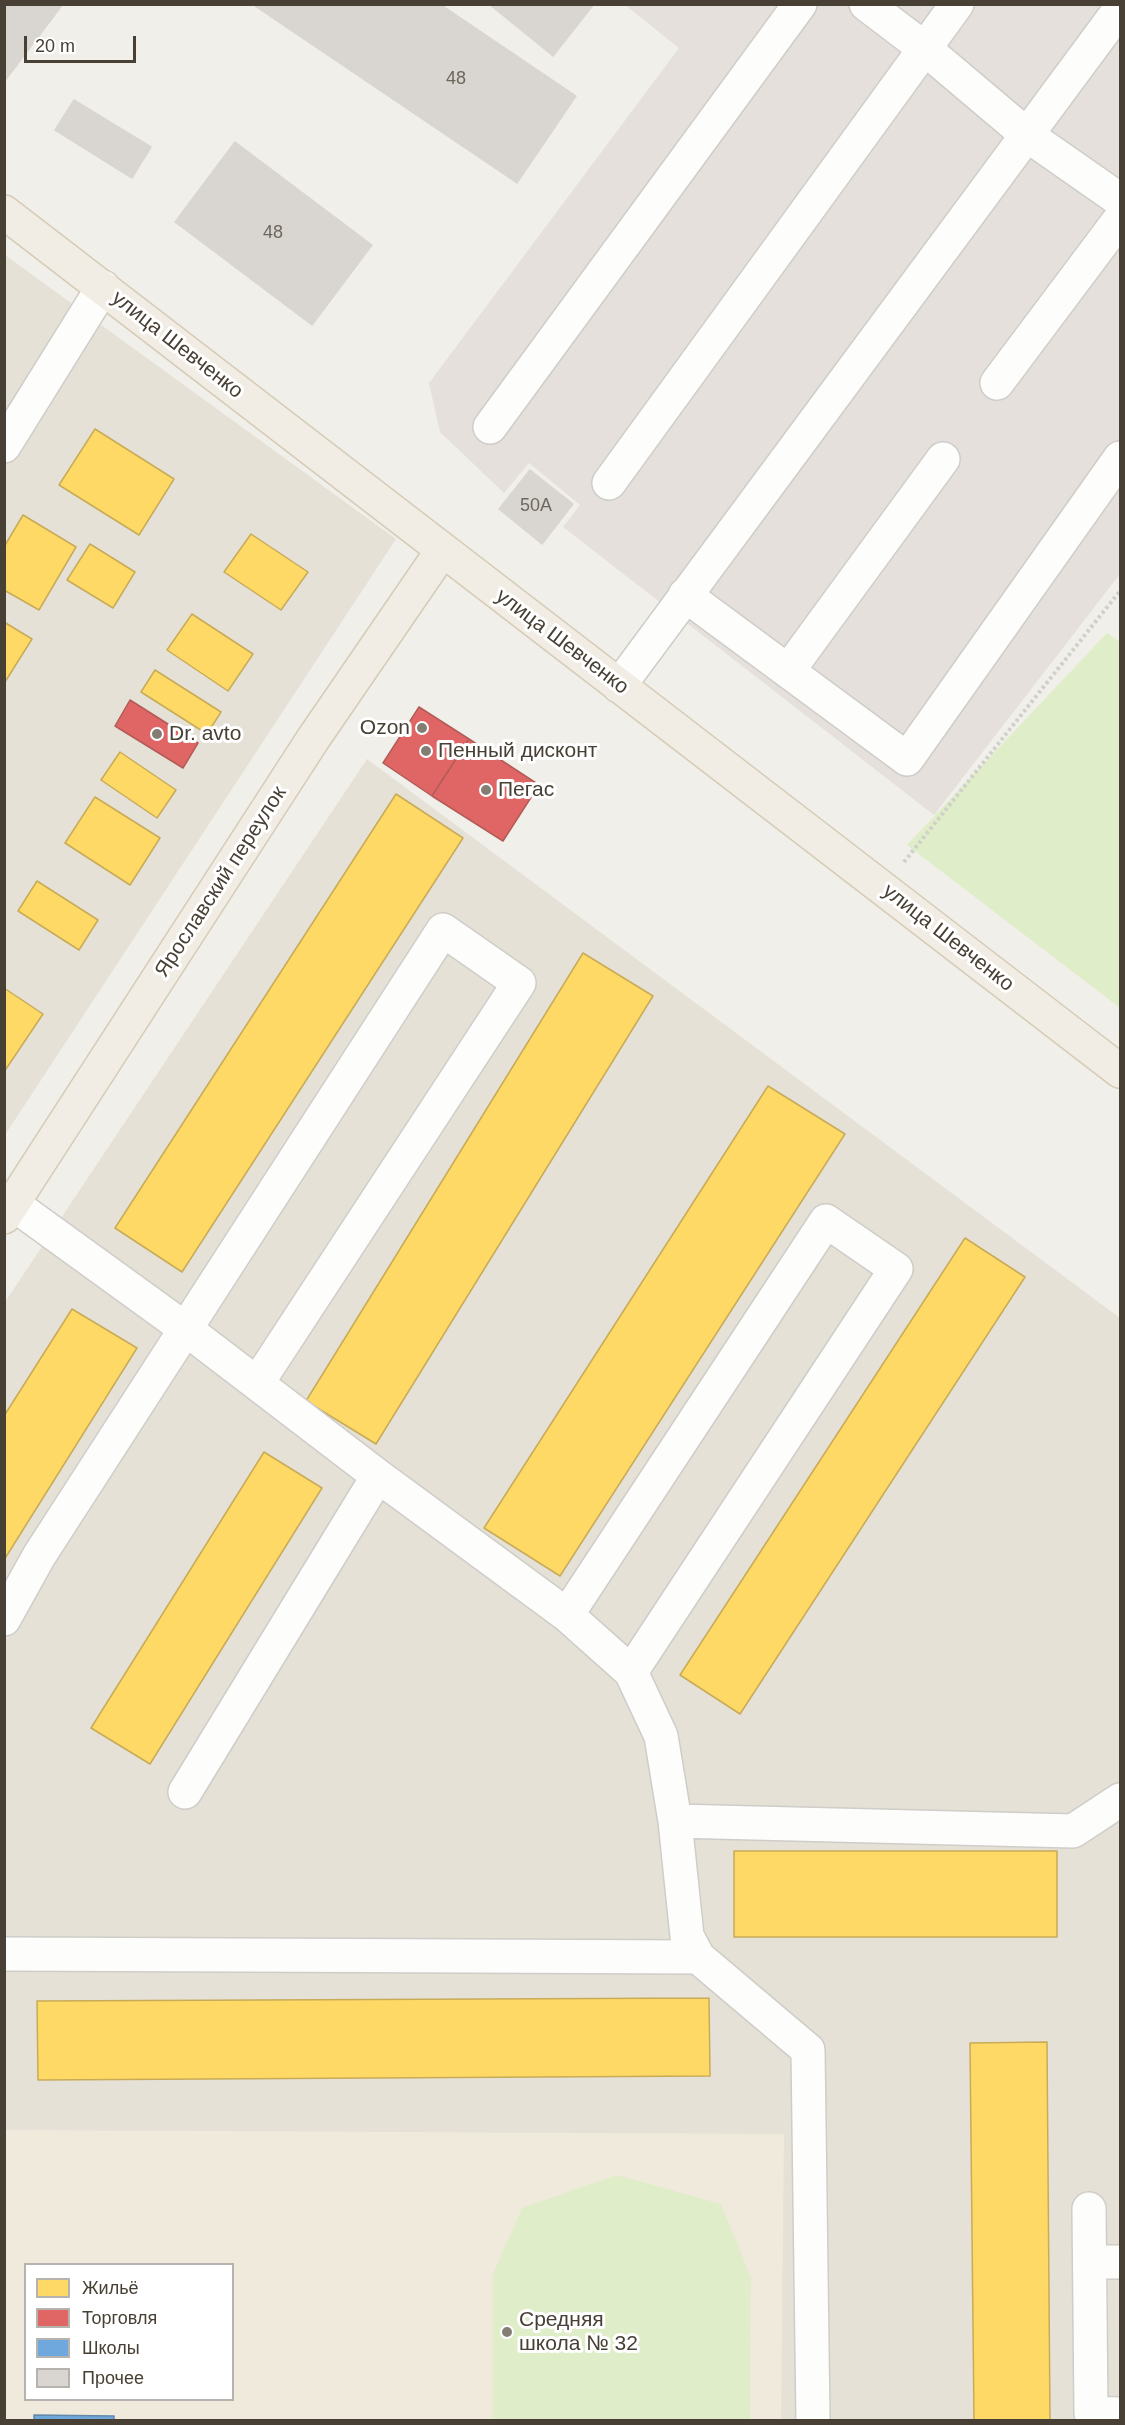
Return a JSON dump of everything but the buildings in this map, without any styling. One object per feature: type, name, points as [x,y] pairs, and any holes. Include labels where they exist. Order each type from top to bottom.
[{"type":"main road","name":"улица Шевченко","points":[[4,212],[1120,1071]]},
{"type":"main road","name":"Ярославский переулок","points":[[9,1210],[313,739],[442,550]]},
{"type":"street","points":[[490,427],[800,4]]},
{"type":"street","points":[[866,4],[924,48],[1027,135],[1120,200]]},
{"type":"street","points":[[609,483],[957,4]]},
{"type":"street","points":[[619,686],[1120,9]]},
{"type":"street","points":[[997,383],[1120,219]]},
{"type":"street","points":[[4,446],[103,287]]},
{"type":"street","points":[[685,595],[907,759],[1120,458]]},
{"type":"street","points":[[788,671],[943,459]]},
{"type":"street","points":[[4,1619],[39,1556],[187,1330],[443,930],[519,983],[258,1382]]},
{"type":"street","points":[[9,1210],[187,1330],[258,1382],[378,1476],[567,1615],[631,1672],[661,1736],[675,1821],[687,1936],[698,1957],[808,2050],[813,2421]]},
{"type":"street","points":[[567,1615],[826,1221],[896,1269],[631,1672]]},
{"type":"street","points":[[185,1792],[378,1476]]},
{"type":"street","points":[[675,1821],[1073,1831],[1120,1800]]},
{"type":"street","points":[[4,1954],[698,1957]]},
{"type":"street","points":[[1089,2209],[1106,2262],[1101,2416]]},
{"type":"path","points":[[883,888],[1120,591]]},
{"type":"shaded area","points":[[625,5],[1120,5],[1120,574],[934,815],[563,527],[580,505],[529,463],[504,493],[440,432],[429,383],[679,48]]},
{"type":"shaded area","points":[[5,255],[396,539],[5,1135]]},
{"type":"shaded area","points":[[367,759],[1120,1318],[1120,2420],[5,2420],[5,1302]]},
{"type":"shaded area","name":"Средняя школа № 32","points":[[6,2130],[784,2134],[781,2420],[5,2420]]},
{"type":"green space","points":[[1107,633],[1120,642],[1120,1008],[907,845]]},
{"type":"green space","points":[[617,2175],[721,2204],[751,2278],[750,2420],[493,2420],[493,2274],[522,2208]]},
{"type":"place","name":"Ozon","points":[[422,728]]},
{"type":"place","name":"Dr. avto","points":[[157,734]]},
{"type":"place","name":"Пенный дисконт","points":[[426,751]]},
{"type":"place","name":"Пегас","points":[[486,790]]},
{"type":"place","name":"Средняя школа № 32","points":[[507,2332]]}]
